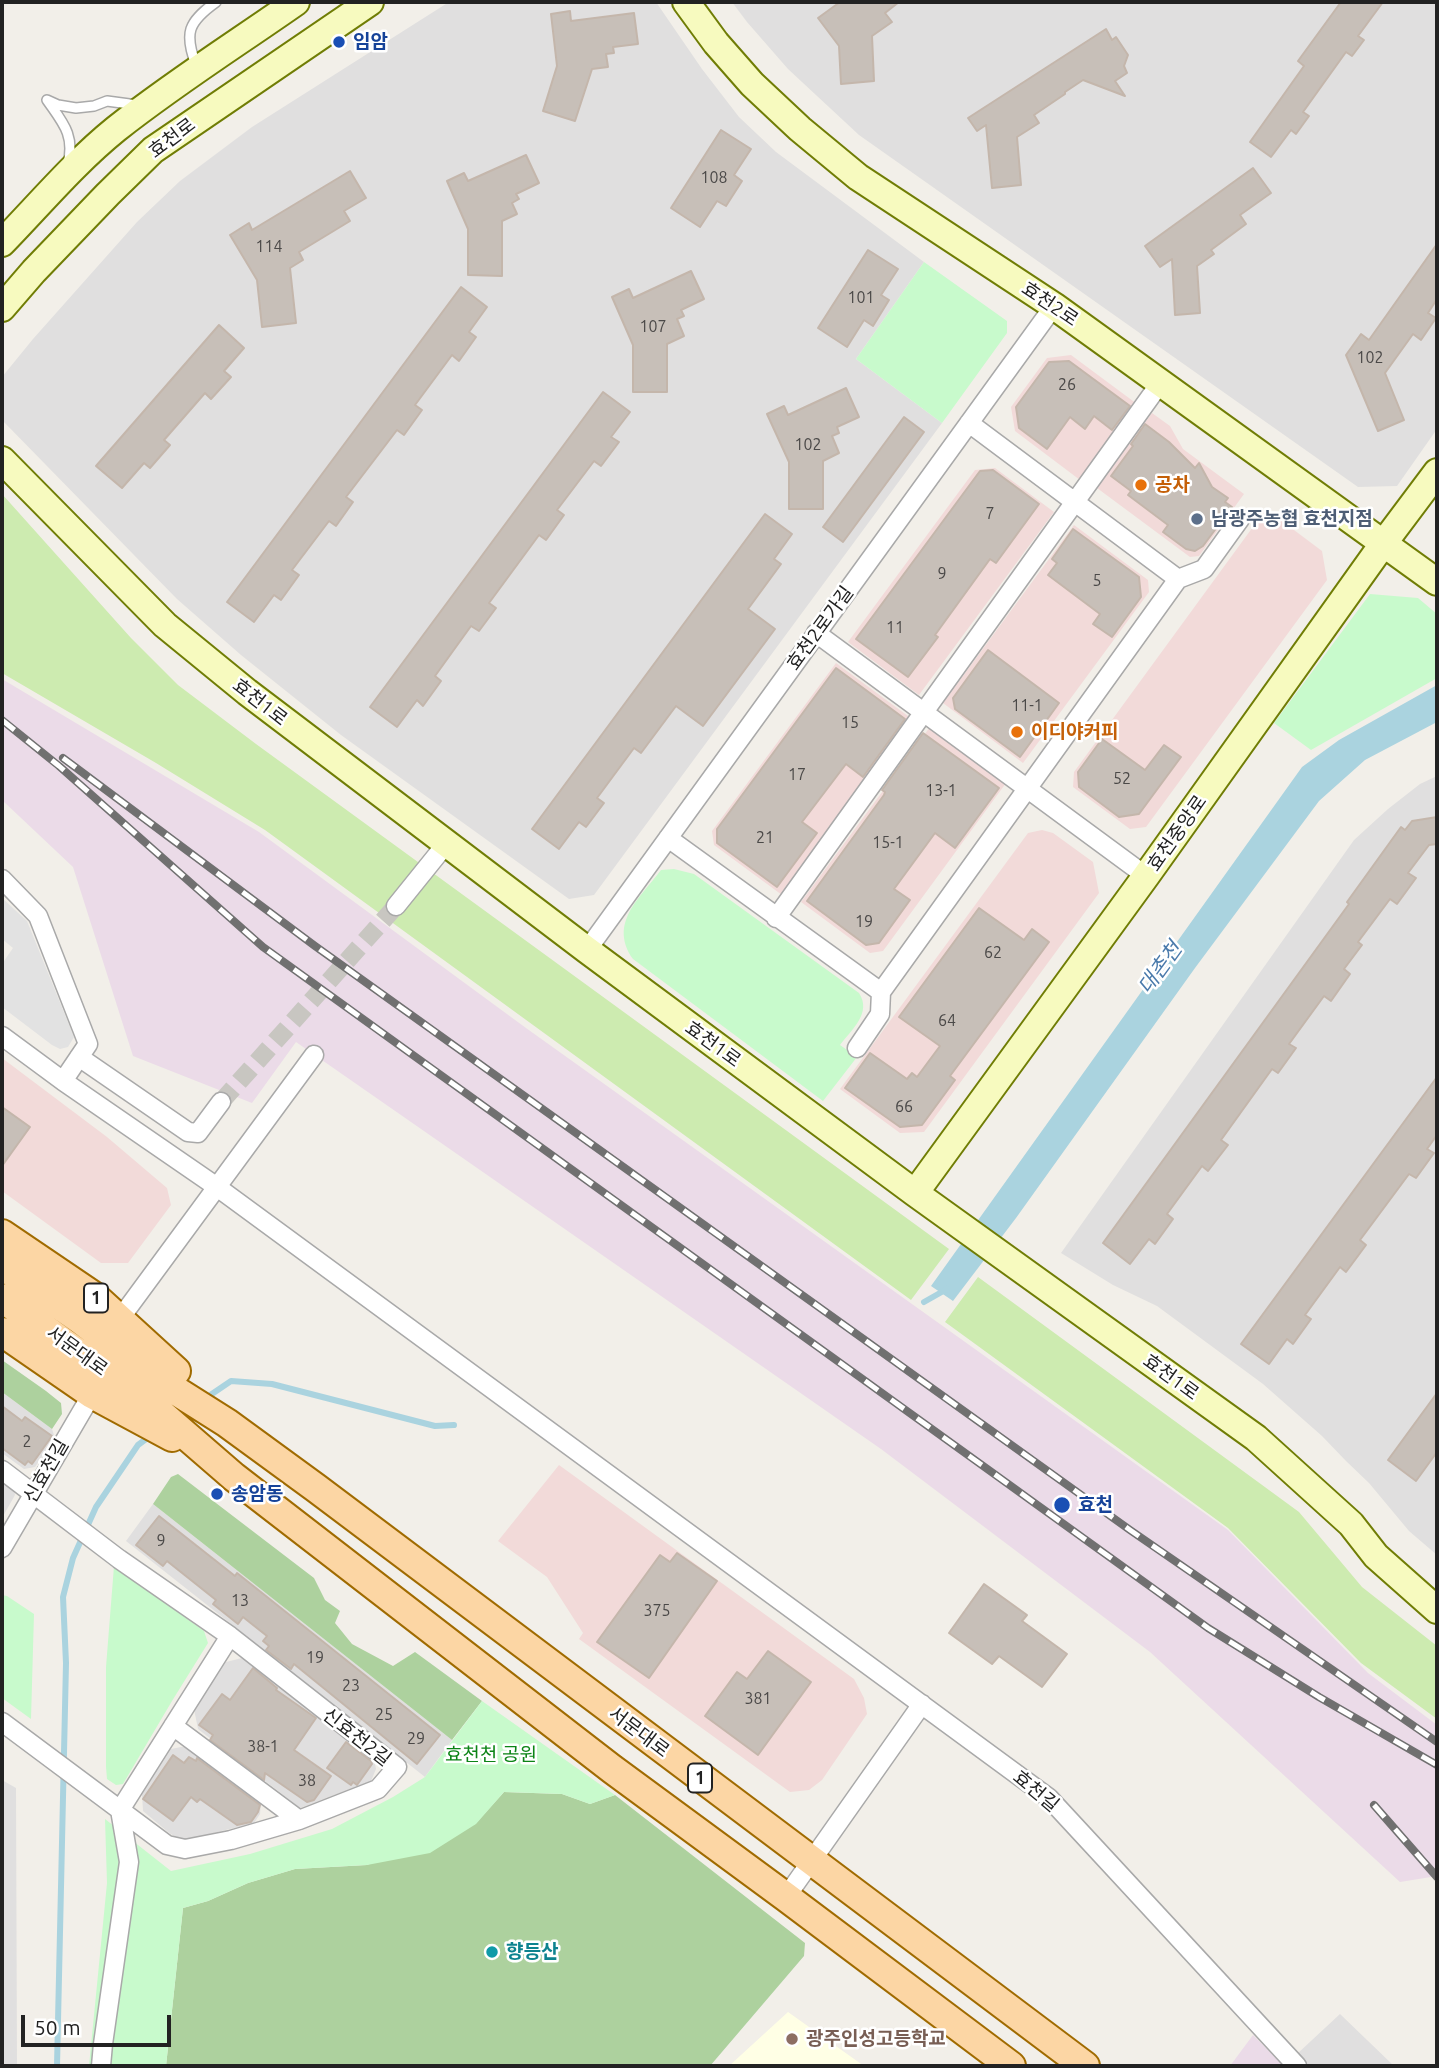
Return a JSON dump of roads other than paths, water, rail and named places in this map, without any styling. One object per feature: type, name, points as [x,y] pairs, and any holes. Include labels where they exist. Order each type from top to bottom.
[{"type":"main road","name":"1","points":[[2,1234],[95,1297],[119,1320],[163,1398],[205,1453],[284,1517],[612,1769],[1011,2066]]},
{"type":"main road","name":"서문대로","points":[[2,1265],[81,1320],[163,1398]]},
{"type":"main road","name":"서문대로","points":[[2,1297],[163,1398],[227,1423],[1085,2066]]},
{"type":"main road","name":"서문대로","points":[[2,1332],[92,1394],[163,1398]]},
{"type":"street","points":[[2,243],[114,131],[296,2]]},
{"type":"street","name":"효천로","points":[[2,308],[34,271],[153,150],[370,2]]},
{"type":"street","name":"효천2로","points":[[687,2],[716,43],[751,84],[858,177],[1054,306],[1437,582]]},
{"type":"street","name":"효천2로가길","points":[[587,950],[1054,306]]},
{"type":"street","points":[[776,918],[1161,382]]},
{"type":"street","points":[[969,423],[1178,579]]},
{"type":"street","name":"효천1로","points":[[2,460],[165,625],[247,692],[587,950],[915,1193],[1256,1438],[1350,1524],[1376,1556],[1437,1611]]},
{"type":"street","name":"효천중앙로","points":[[915,1193],[1437,472]]},
{"type":"street","points":[[857,1048],[880,1014],[881,992],[1178,579],[1204,569],[1240,519]]},
{"type":"street","points":[[816,633],[1146,876]]},
{"type":"street","points":[[668,838],[881,992]]},
{"type":"street","points":[[396,905],[446,844]]},
{"type":"street","points":[[2,879],[38,916],[89,1044],[63,1081]]},
{"type":"street","name":"효천길","points":[[2,1036],[217,1187],[1049,1798],[1297,2066]]},
{"type":"street","points":[[119,1320],[314,1055]]},
{"type":"street","points":[[79,1057],[188,1132],[198,1133],[222,1102]]},
{"type":"street","name":"신효천길","points":[[2,1548],[92,1394]]},
{"type":"street","name":"신효천2길","points":[[2,1470],[119,1559],[230,1636],[397,1767],[377,1788],[299,1820],[231,1840],[185,1849],[167,1845],[2,1722]]},
{"type":"street","points":[[102,2066],[129,1862],[120,1810],[230,1636]]},
{"type":"street","points":[[786,1897],[922,1704]]},
{"type":"street","points":[[173,1726],[299,1820]]},
{"type":"lane","points":[[198,70],[188,35],[192,24],[201,13],[216,2]]},
{"type":"lane","points":[[65,178],[70,156],[69,134],[47,100],[76,108],[115,101],[146,107]]},
{"type":"water","name":"대촌천","points":[[1437,685],[1437,722],[1365,760],[1319,801],[953,1301],[931,1286],[1302,767],[1339,740]]},
{"type":"waterway","points":[[924,1302],[947,1289]]},
{"type":"waterway","points":[[203,1400],[231,1381],[272,1384],[435,1426],[454,1425]]},
{"type":"waterway","points":[[57,2066],[66,1663],[63,1597],[73,1558],[96,1507],[138,1445],[150,1436]]},
{"type":"tunnel","points":[[221,1102],[396,906]]},
{"type":"railway","points":[[2,720],[59,766],[263,947],[1208,1628],[1319,1697],[1437,1765]]},
{"type":"railway","points":[[63,758],[315,946],[1130,1530],[1437,1742]]},
{"type":"railway","points":[[1374,1805],[1437,1877]]},
{"type":"place","name":"임암","points":[[339,42]]},
{"type":"place","name":"공차","points":[[1141,485]]},
{"type":"place","name":"남광주농협 효천지점","points":[[1197,519]]},
{"type":"place","name":"이디야커피","points":[[1017,732]]},
{"type":"place","name":"송암동","points":[[217,1494]]},
{"type":"place","name":"효천","points":[[1062,1505]]},
{"type":"place","name":"향등산","points":[[492,1952]]},
{"type":"place","name":"광주인성고등학교","points":[[792,2039]]},
{"type":"park label","name":"효천천 공원","points":[[491,1755]]}]
